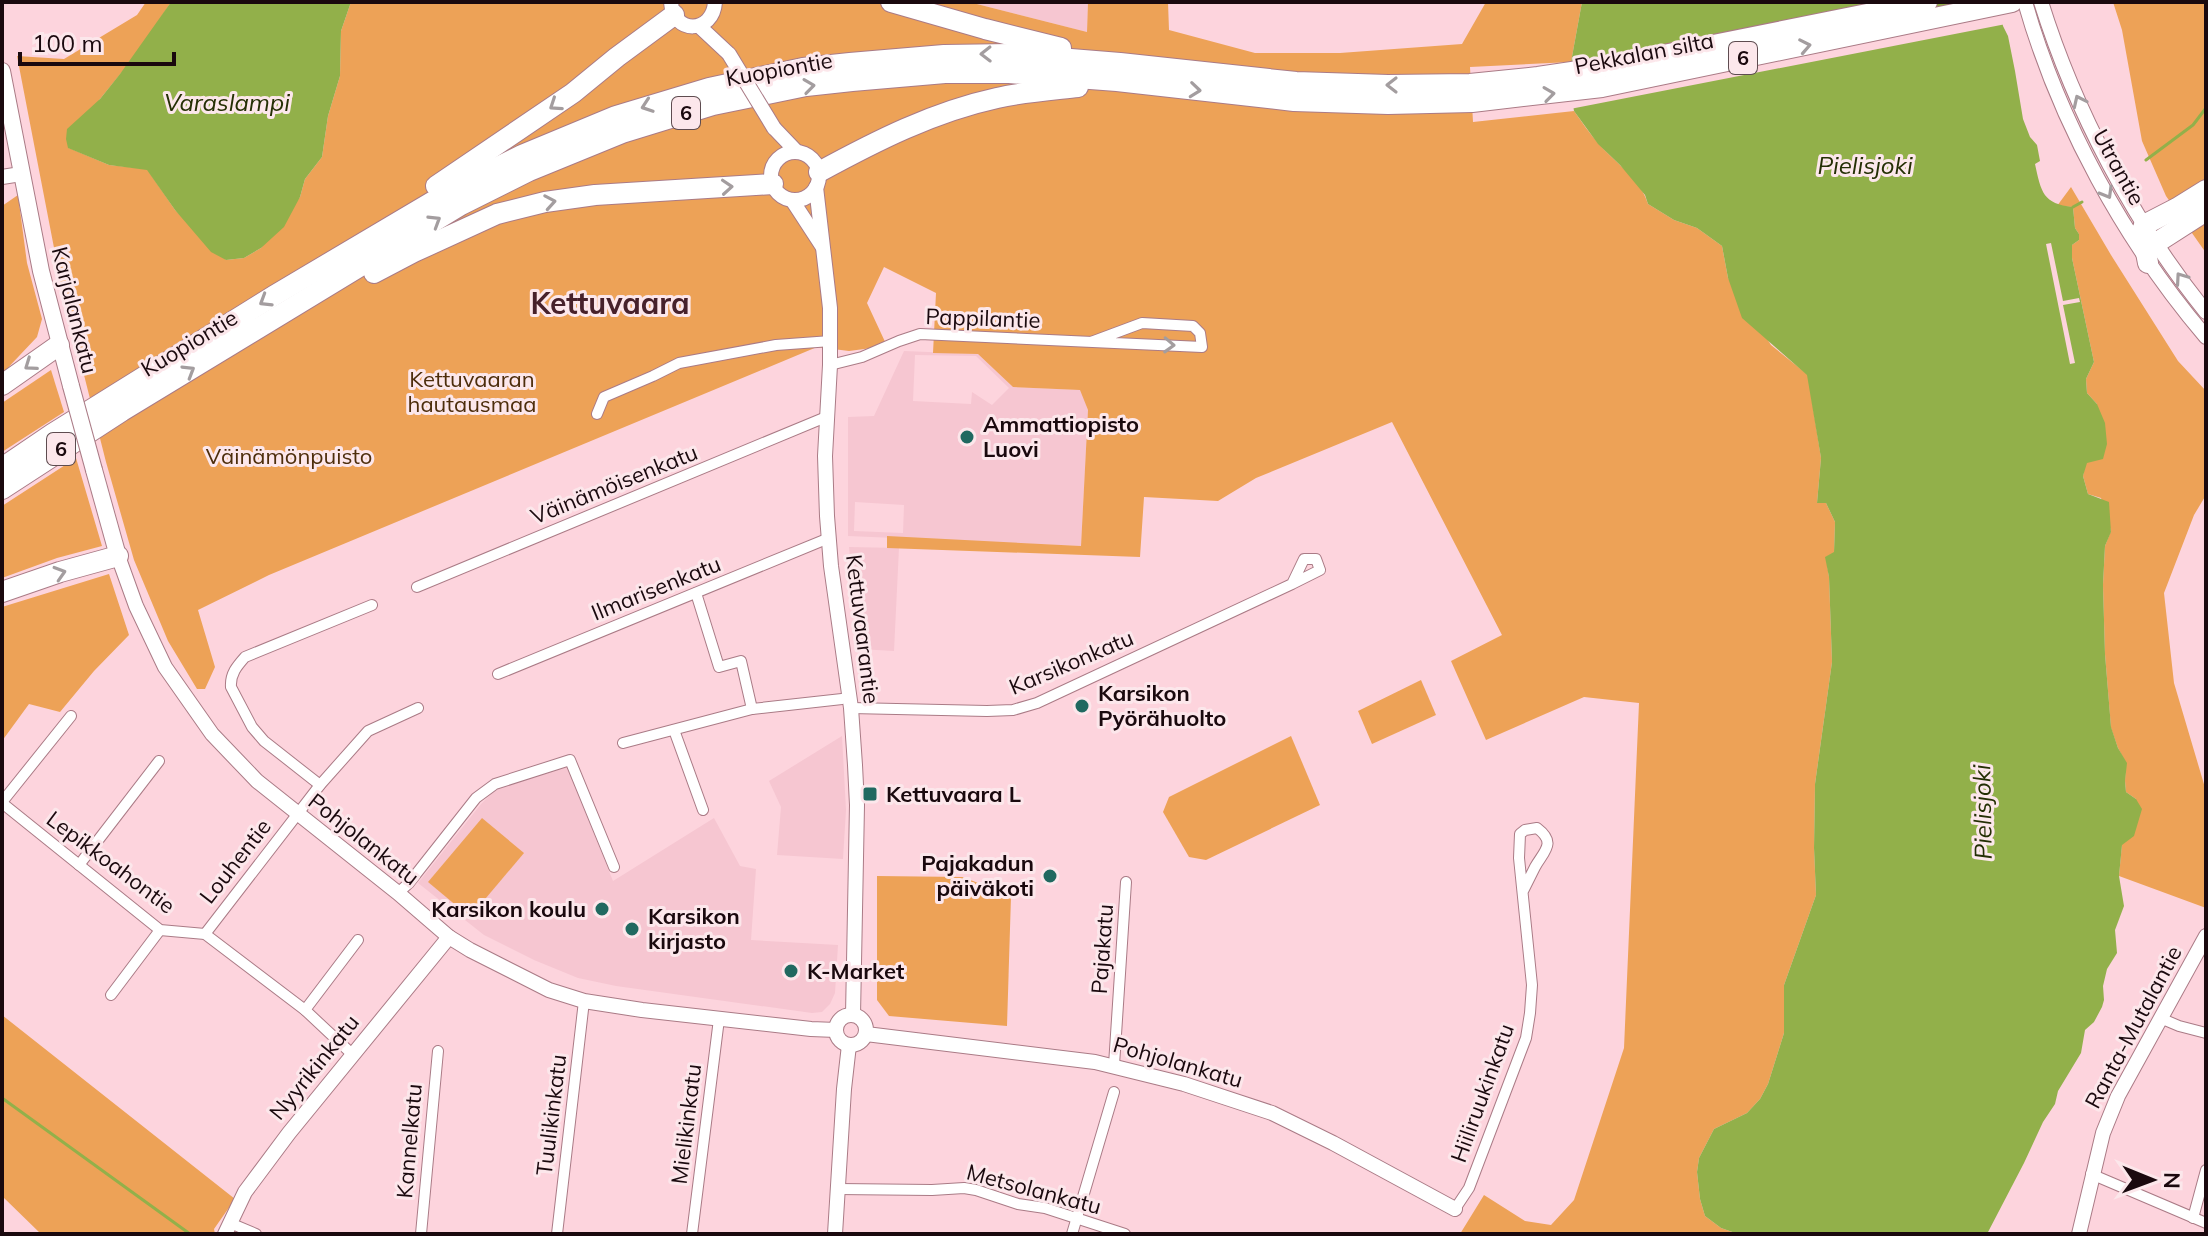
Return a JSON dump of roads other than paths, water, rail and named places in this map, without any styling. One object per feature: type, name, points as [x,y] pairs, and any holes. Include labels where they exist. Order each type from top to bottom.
[{"type":"highway","points":[[891,2],[1118,72]]},
{"type":"highway","name":"Pekkalan silta","points":[[1471,93],[1538,77],[1599,68],[1927,2]]},
{"type":"highway","name":"Pekkalan silta","points":[[1471,93],[1602,87],[2012,2]]},
{"type":"highway","points":[[332,261],[573,93],[673,9]]},
{"type":"highway","name":"Kuopiontie","points":[[2,468],[114,395],[452,190],[522,155],[616,116],[709,88],[803,68],[944,55],[1011,54],[1294,101],[1388,104],[1471,93]]},
{"type":"highway","points":[[818,179],[881,139],[934,116],[998,97],[1118,72]]},
{"type":"highway","name":"Kuopiontie","points":[[2,489],[122,411],[461,205],[495,187],[622,133],[699,109],[806,86],[945,73],[1118,72]]},
{"type":"highway","points":[[297,306],[361,280],[497,214],[545,202],[595,195],[773,184]]},
{"type":"highway","points":[[2144,240],[2177,208],[2206,190]]},
{"type":"highway","points":[[2144,240],[2206,211]]},
{"type":"highway","points":[[2,385],[59,345]]},
{"type":"highway","points":[[2,592],[118,556]]},
{"type":"main road","name":"Karjalankatu","points":[[2,71],[51,315],[118,556]]},
{"type":"street","name":"Utrantie","points":[[2025,2],[2044,62],[2094,170],[2144,240],[2206,312]]},
{"type":"street","name":"Utrantie","points":[[2041,2],[2052,38],[2079,102],[2144,240],[2180,306],[2206,337]]},
{"type":"street","points":[[673,9],[685,25],[699,26],[705,23],[715,7]]},
{"type":"street","points":[[715,7],[727,52]]},
{"type":"street","points":[[699,26],[727,52],[774,128],[797,152],[811,158],[818,179],[806,197],[792,200],[780,195],[773,184],[772,171],[778,159],[774,128]]},
{"type":"street","points":[[778,159],[797,152]]},
{"type":"street","points":[[2,177],[21,174]]},
{"type":"street","name":"Kettuvaarantie","points":[[818,179],[831,341],[826,417],[829,538],[857,805],[853,1015]]},
{"type":"street","name":"Kettuvaarantie","points":[[792,200],[824,250]]},
{"type":"street","name":"Pappilantie","points":[[830,365],[862,357],[920,334],[1091,342],[1107,342],[1202,347],[1200,333],[1193,326],[1142,323],[1091,342]]},
{"type":"street","points":[[597,414],[604,397],[679,363],[776,345],[831,341]]},
{"type":"street","name":"Väinämöisenkatu","points":[[417,587],[826,417]]},
{"type":"street","name":"Ilmarisenkatu","points":[[498,674],[829,538]]},
{"type":"street","name":"Pohjolankatu","points":[[118,556],[155,648],[212,734],[257,781],[449,937],[549,990],[584,1001],[719,1019],[836,1030]]},
{"type":"street","name":"Karsikonkatu","points":[[623,743],[752,709],[846,704],[1013,710],[1037,703],[1292,584]]},
{"type":"street","points":[[696,593],[719,667],[741,661],[752,709]]},
{"type":"street","points":[[320,785],[264,741],[252,727],[231,687],[230,679],[245,657],[372,605]]},
{"type":"street","name":"Louhentie","points":[[205,934],[320,785],[368,731],[418,708]]},
{"type":"street","points":[[2,803],[71,716]]},
{"type":"street","points":[[674,730],[703,810]]},
{"type":"street","points":[[398,893],[476,798],[495,784],[570,760],[614,867]]},
{"type":"street","points":[[79,865],[159,761]]},
{"type":"street","name":"Lepikkoahontie","points":[[2,803],[160,930],[205,934]]},
{"type":"street","name":"Hiiliruukinkatu","points":[[1455,1209],[1469,1188],[1526,1038],[1532,985],[1519,858],[1520,834],[1537,828],[1545,834],[1548,842],[1546,852],[1523,891]]},
{"type":"street","name":"Pajakatu","points":[[1114,1065],[1126,882]]},
{"type":"street","points":[[111,995],[160,930]]},
{"type":"street","points":[[205,934],[305,1010],[352,1054]]},
{"type":"street","name":"Ranta-Mutalantie","points":[[2079,1234],[2091,1174],[2118,1096],[2206,936]]},
{"type":"street","name":"Nyyrikinkatu","points":[[228,1229],[245,1192],[289,1133],[449,937]]},
{"type":"street","points":[[305,1010],[358,940]]},
{"type":"street","name":"Tuulikinkatu","points":[[557,1234],[584,1001]]},
{"type":"street","points":[[853,1015],[864,1021],[866,1034],[858,1044],[849,1045],[840,1040],[836,1030],[841,1019],[853,1015]]},
{"type":"street","points":[[2160,1018],[2206,1033]]},
{"type":"street","name":"Mielikinkatu","points":[[692,1234],[719,1019]]},
{"type":"street","name":"Pohjolankatu","points":[[866,1034],[1114,1065],[1184,1084],[1272,1113],[1455,1209]]},
{"type":"street","points":[[835,1234],[849,1045]]},
{"type":"street","name":"Kannelkatu","points":[[421,1234],[438,1051]]},
{"type":"street","points":[[1072,1234],[1114,1092]]},
{"type":"street","points":[[2193,1218],[2206,1170]]},
{"type":"street","points":[[2091,1174],[2206,1223]]},
{"type":"street","name":"Metsolankatu","points":[[838,1189],[964,1188],[1003,1197],[1018,1204],[1034,1205],[1125,1234]]},
{"type":"street","points":[[228,1229],[256,1234]]},
{"type":"water","name":"Varaslampi","points":[[171,2],[351,2],[341,31],[340,76],[328,116],[322,157],[305,179],[300,197],[284,227],[261,248],[244,258],[226,260],[211,252],[175,210],[147,170],[109,165],[68,148],[67,129],[100,99]]},
{"type":"water","name":"Pielisjoki","points":[[1582,2],[1998,2],[2008,36],[2023,119],[2037,145],[2040,161],[2035,164],[2042,189],[2055,203],[2073,207],[2079,240],[2072,245],[2072,258],[2094,362],[2086,379],[2087,393],[2097,404],[2105,423],[2107,444],[2103,459],[2087,463],[2083,476],[2088,494],[2109,502],[2111,532],[2105,546],[2103,585],[2111,727],[2127,763],[2126,792],[2136,799],[2142,809],[2134,836],[2122,845],[2119,876],[2124,906],[2115,930],[2117,953],[2107,969],[2102,1007],[2094,1022],[2085,1030],[2081,1053],[2058,1091],[2055,1104],[1987,1234],[1738,1234],[1721,1228],[1705,1216],[1697,1172],[1699,1158],[1714,1129],[1747,1113],[1768,1084],[1784,1033],[1784,985],[1816,895],[1815,784],[1832,662],[1829,577],[1825,557],[1834,552],[1835,522],[1826,503],[1817,503],[1821,458],[1807,375],[1742,318],[1728,278],[1722,246],[1697,228],[1674,220],[1648,204],[1645,195],[1598,144],[1574,111],[1571,62]]},
{"type":"waterway","points":[[2146,160],[2193,125],[2206,108]]},
{"type":"waterway","points":[[2073,207],[2082,202]]},
{"type":"waterway","points":[[2,1098],[190,1234]]},
{"type":"place","name":"Ammattiopisto Luovi","points":[[967,437]]},
{"type":"place","name":"Karsikon Pyörähuolto","points":[[1082,706]]},
{"type":"place","name":"Kettuvaara L","points":[[870,794]]},
{"type":"place","name":"Pajakadun päiväkoti","points":[[1050,876]]},
{"type":"place","name":"Karsikon koulu","points":[[602,909]]},
{"type":"place","name":"Karsikon kirjasto","points":[[632,929]]},
{"type":"place","name":"K-Market","points":[[791,971]]},
{"type":"district","name":"Kettuvaara","points":[[610,304]]},
{"type":"park label","name":"Kettuvaaran hautausmaa","points":[[472,392]]},
{"type":"park label","name":"Väinämönpuisto","points":[[289,456]]}]
